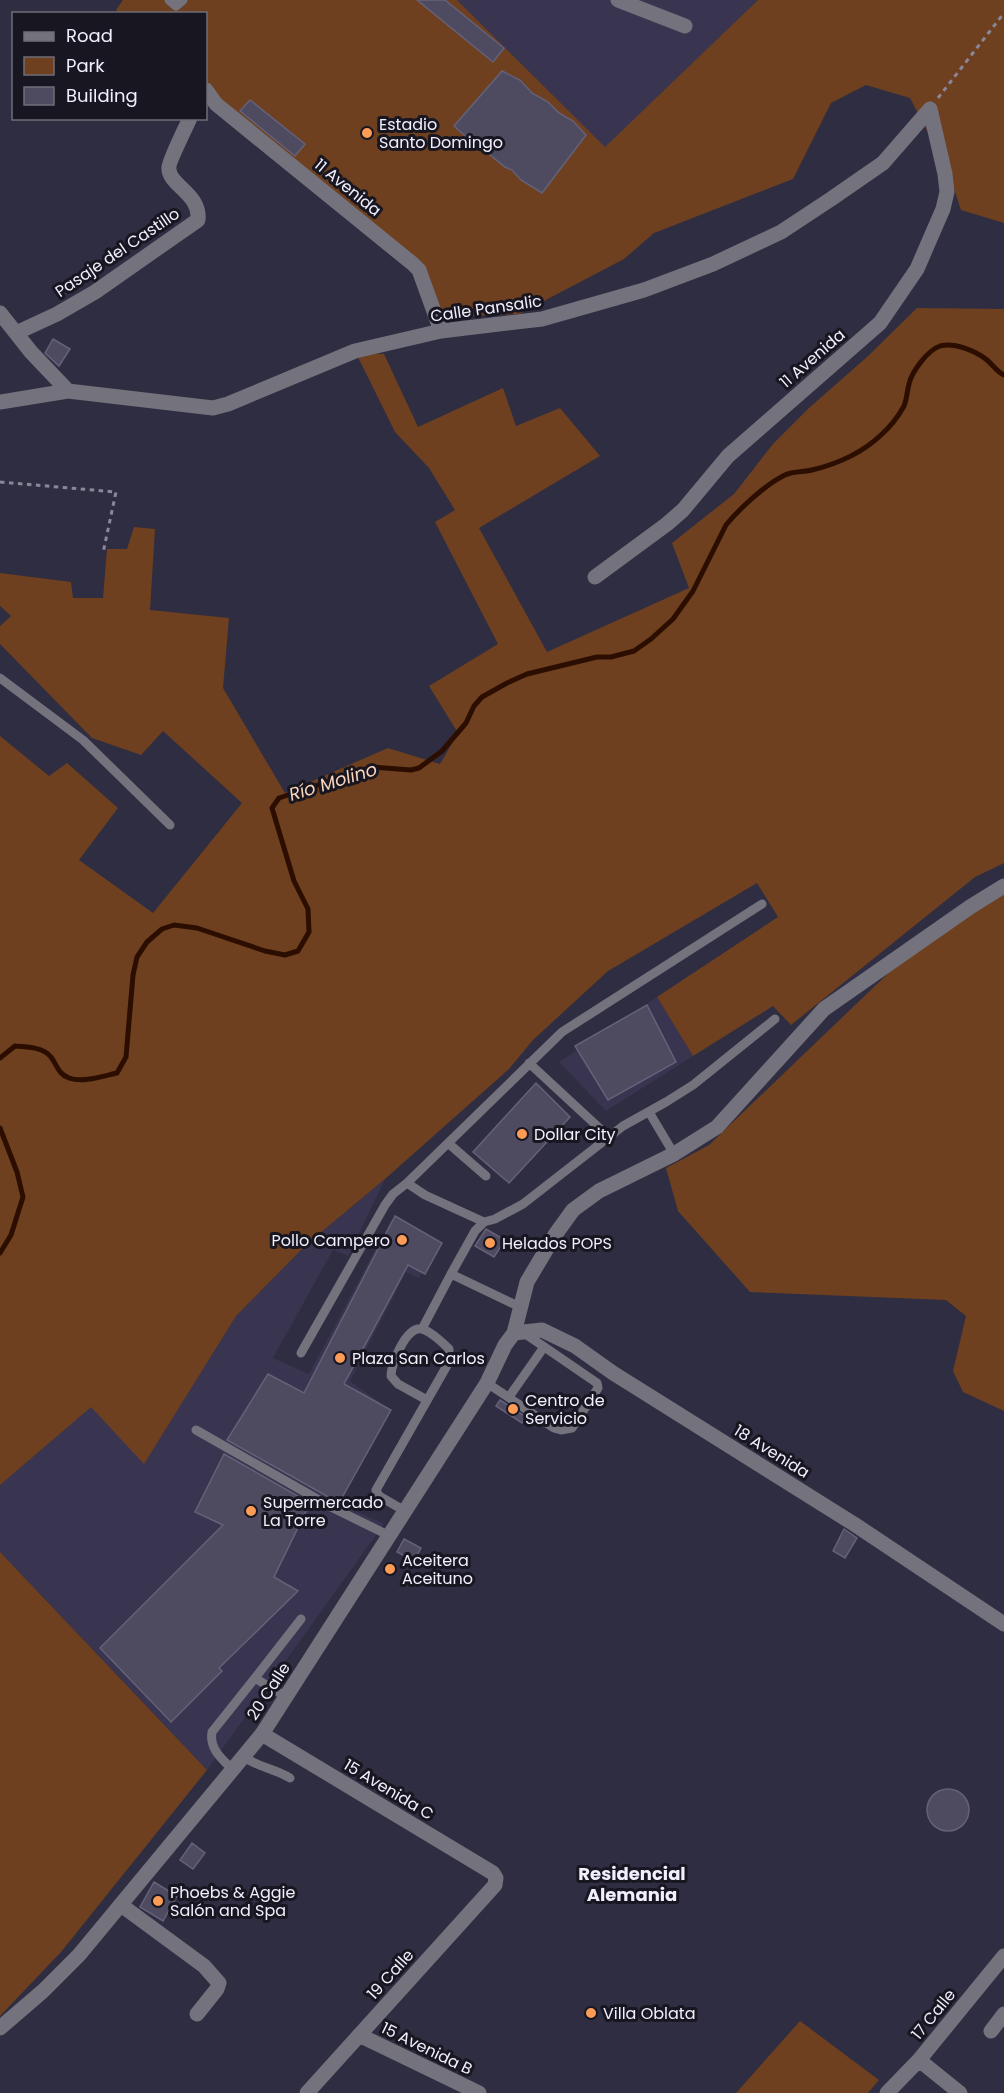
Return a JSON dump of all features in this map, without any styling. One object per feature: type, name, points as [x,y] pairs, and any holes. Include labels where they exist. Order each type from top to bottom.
[{"type":"street","points":[[618,0],[685,26]]},
{"type":"street","name":"11 Avenida","points":[[207,91],[216,104],[419,270],[441,331]]},
{"type":"street","name":"Calle Pansalic","points":[[0,402],[68,391],[213,408],[228,404],[355,351],[441,331],[542,320],[644,290],[713,264],[781,232],[883,163],[930,109]]},
{"type":"street","name":"11 Avenida","points":[[595,577],[683,510],[728,456],[880,323],[898,298],[917,269],[943,209],[947,192],[930,109]]},
{"type":"street","name":"Pasaje del Castillo","points":[[16,333],[57,314],[95,292],[198,220],[199,211],[194,201],[171,176],[168,167],[189,120]]},
{"type":"street","points":[[0,313],[68,391]]},
{"type":"street","name":"20 Calle","points":[[0,2028],[43,1991],[79,1955],[262,1734],[487,1383],[505,1345],[518,1332],[520,1307],[527,1282],[573,1210],[598,1191],[674,1154],[717,1127],[824,1009],[970,907],[1004,886]]},
{"type":"street","name":"18 Avenida","points":[[518,1332],[542,1330],[575,1346],[613,1373],[854,1524],[1004,1624]]},
{"type":"street","name":"15 Avenida C","points":[[262,1734],[493,1873],[496,1878]]},
{"type":"street","name":"19 Calle","points":[[307,2093],[495,1885],[496,1878]]},
{"type":"street","points":[[121,1905],[204,1966],[219,1983],[217,1989],[197,2014]]},
{"type":"street","name":"17 Calle","points":[[887,2093],[919,2060],[1004,1956]]},
{"type":"street","points":[[991,2031],[1004,2014]]},
{"type":"street","name":"15 Avenida B","points":[[359,2035],[479,2093]]},
{"type":"street","points":[[919,2060],[960,2093]]},
{"type":"lane","points":[[169,0],[176,6],[183,0]]},
{"type":"lane","points":[[0,678],[83,740],[170,825]]},
{"type":"lane","points":[[301,1353],[385,1204],[393,1194],[562,1032],[762,904]]},
{"type":"lane","points":[[422,1329],[475,1231],[484,1222],[495,1219],[523,1204],[623,1126],[693,1084],[775,1019]]},
{"type":"lane","points":[[529,1063],[609,1137]]},
{"type":"lane","points":[[649,1112],[674,1154]]},
{"type":"lane","points":[[448,1143],[486,1176]]},
{"type":"lane","points":[[407,1183],[425,1195],[484,1222]]},
{"type":"lane","points":[[451,1274],[520,1307]]},
{"type":"lane","points":[[405,1511],[379,1496],[376,1490],[449,1362],[449,1349],[439,1339],[422,1329],[414,1330],[408,1335],[391,1367],[391,1376],[398,1384],[427,1400]]},
{"type":"lane","points":[[487,1383],[554,1428],[561,1430],[572,1428],[598,1388],[597,1383],[518,1332]]},
{"type":"lane","points":[[509,1397],[544,1347]]},
{"type":"lane","points":[[196,1430],[333,1508],[390,1536]]},
{"type":"lane","points":[[233,1770],[213,1746],[210,1739],[212,1732],[301,1619]]},
{"type":"lane","points":[[255,1678],[286,1697]]},
{"type":"lane","points":[[244,1757],[254,1764],[275,1770],[290,1778]]},
{"type":"path","points":[[930,109],[1004,13]]},
{"type":"path","points":[[0,482],[116,492],[103,553]]},
{"type":"shaded area","points":[[457,0],[758,0],[605,148]]},
{"type":"shaded area","points":[[657,997],[693,1056],[606,1111],[559,1062]]},
{"type":"shaded area","points":[[385,1179],[348,1256],[333,1250],[273,1358],[309,1374],[391,1220],[437,1245],[419,1278],[406,1272],[350,1381],[390,1410],[338,1503],[384,1524],[207,1770],[0,1552],[0,1485],[91,1406],[144,1463],[236,1316],[307,1244]]},
{"type":"green space","points":[[123,0],[457,0],[605,147],[758,0],[1004,0],[1004,223],[961,210],[949,173],[910,98],[866,85],[831,103],[793,179],[654,233],[624,259],[519,314],[451,317],[435,306],[412,271],[207,96],[207,12],[118,12],[116,10]]},
{"type":"green space","points":[[917,308],[1004,309],[1004,863],[975,877],[791,1025],[773,1006],[693,1056],[657,997],[778,917],[757,883],[608,971],[533,1040],[509,1069],[385,1179],[307,1244],[236,1316],[144,1464],[91,1407],[0,1485],[0,736],[49,776],[67,763],[118,808],[79,860],[153,913],[242,803],[163,731],[141,755],[92,738],[0,644],[0,626],[11,616],[0,606],[0,573],[71,582],[73,598],[103,598],[107,549],[127,549],[134,527],[155,529],[150,610],[229,618],[223,688],[285,793],[388,748],[440,764],[458,733],[429,686],[498,644],[435,522],[455,510],[429,468],[395,432],[356,353],[384,354],[418,427],[503,388],[516,426],[560,408],[600,456],[479,528],[547,652],[689,588],[672,543],[734,494],[773,444]]},
{"type":"green space","points":[[1004,888],[1004,1411],[963,1392],[953,1371],[966,1316],[946,1300],[750,1292],[678,1211],[666,1168],[709,1145],[923,940]]},
{"type":"green space","points":[[0,1552],[207,1770],[61,1952],[0,2016]]},
{"type":"green space","points":[[800,2021],[879,2080],[868,2093],[736,2093]]},
{"type":"building","points":[[417,0],[445,0],[504,48],[493,62]]},
{"type":"building","points":[[502,71],[520,80],[532,93],[573,121],[586,135],[542,193],[477,147],[454,126]]},
{"type":"building","points":[[250,100],[305,144],[295,156],[240,111]]},
{"type":"building","points":[[53,339],[70,349],[59,366],[45,353]]},
{"type":"building","points":[[647,1005],[676,1062],[608,1100],[575,1046]]},
{"type":"building","name":"Dollar City","points":[[536,1083],[570,1117],[509,1183],[473,1152]]},
{"type":"building","name":"Plaza San Carlos","points":[[395,1216],[442,1243],[425,1274],[408,1265],[344,1384],[391,1410],[339,1503],[227,1440],[268,1374],[304,1393]]},
{"type":"building","name":"Helados POPS","points":[[486,1229],[505,1240],[494,1257],[475,1246]]},
{"type":"building","points":[[500,1400],[526,1417],[522,1423],[496,1406]]},
{"type":"building","points":[[224,1454],[310,1503],[274,1577],[298,1591],[219,1668],[222,1671],[171,1722],[100,1648],[223,1525],[195,1512]]},
{"type":"building","points":[[844,1529],[857,1538],[845,1558],[833,1551]]},
{"type":"building","points":[[404,1539],[421,1548],[414,1561],[397,1552]]},
{"type":"building","points":[[948,1789],[963,1795],[969,1810],[963,1825],[948,1831],[933,1825],[927,1810],[933,1795]]},
{"type":"building","points":[[192,1843],[205,1853],[193,1869],[180,1860]]},
{"type":"building","name":"Phoebs & Aggie Salón and Spa","points":[[154,1882],[177,1896],[163,1921],[140,1907]]},
{"type":"waterway","name":"Río Molino","points":[[0,1058],[15,1046],[30,1047],[48,1054],[60,1072],[69,1078],[87,1079],[117,1073],[126,1057],[133,975],[137,957],[147,942],[162,929],[174,925],[197,928],[265,951],[285,955],[298,951],[309,932],[308,909],[294,881],[272,808],[279,798],[372,767],[411,770],[419,768],[442,751],[466,723],[474,706],[482,697],[507,683],[527,674],[597,657],[611,657],[634,651],[673,619],[693,591],[726,525],[738,512],[761,491],[785,475],[831,465],[874,441],[888,429],[899,414],[905,403],[913,373],[935,348],[952,345],[977,353],[1004,375]]},
{"type":"waterway","name":"Río Molino","points":[[0,1128],[17,1172],[23,1197],[11,1235],[0,1253]]},
{"type":"place","name":"Estadio Santo Domingo","points":[[367,133]]},
{"type":"place","name":"Dollar City","points":[[522,1134]]},
{"type":"place","name":"Pollo Campero","points":[[402,1240]]},
{"type":"place","name":"Helados POPS","points":[[490,1243]]},
{"type":"place","name":"Plaza San Carlos","points":[[340,1358]]},
{"type":"place","name":"Centro de Servicio","points":[[513,1409]]},
{"type":"place","name":"Supermercado La Torre","points":[[251,1511]]},
{"type":"place","name":"Aceitera Aceituno","points":[[390,1569]]},
{"type":"place","name":"Phoebs & Aggie Salón and Spa","points":[[158,1901]]},
{"type":"place","name":"Villa Oblata","points":[[591,2013]]},
{"type":"district","name":"Residencial Alemania","points":[[632,1884]]}]
